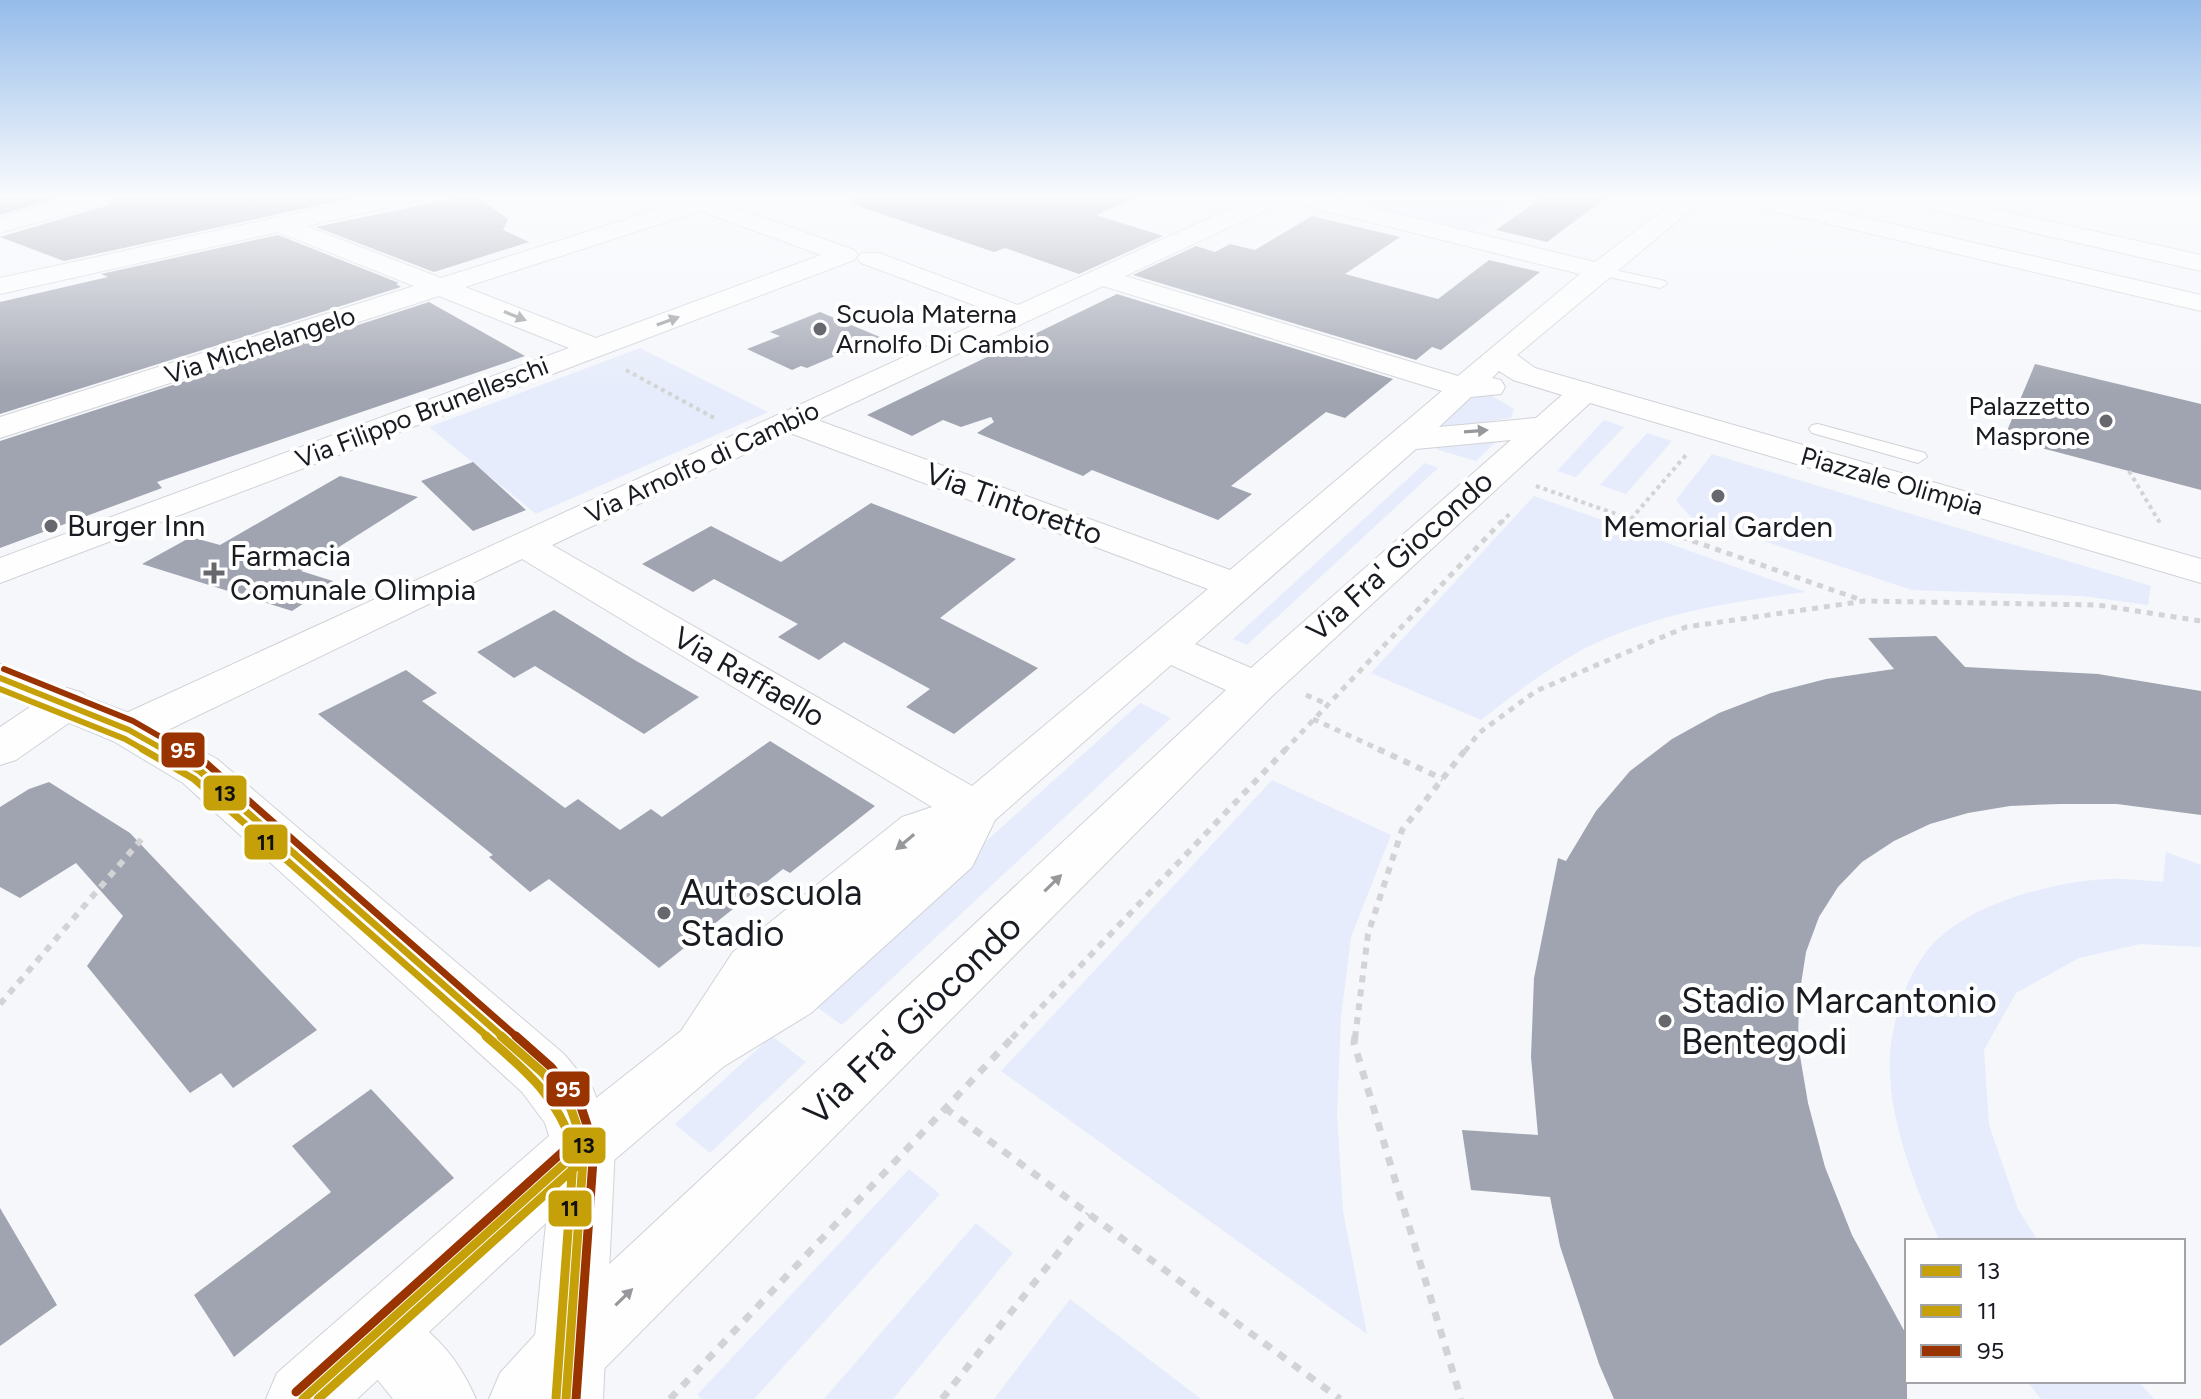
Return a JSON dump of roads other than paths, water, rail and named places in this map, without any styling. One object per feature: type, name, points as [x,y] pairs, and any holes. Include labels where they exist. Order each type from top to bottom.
[{"type":"street","points":[[0,269],[13,283],[107,262]]},
{"type":"street","points":[[379,262],[608,358]]},
{"type":"street","name":"Via Michelangelo","points":[[0,428],[516,262]]},
{"type":"street","name":"Via Filippo Brunelleschi","points":[[0,571],[608,358],[845,262]]},
{"type":"street","points":[[873,262],[1006,308]]},
{"type":"street","name":"Via Arnolfo di Cambio","points":[[129,730],[1133,262]]},
{"type":"street","points":[[1564,262],[1600,271]]},
{"type":"street","points":[[303,1399],[584,1146],[702,1049],[791,996],[850,946],[954,854],[975,810],[1466,388],[1498,356],[1611,262]]},
{"type":"street","points":[[2025,262],[2201,303]]},
{"type":"street","points":[[2093,262],[2201,287]]},
{"type":"street","points":[[2149,262],[2201,275]]},
{"type":"street","points":[[1101,277],[1466,388],[1492,387],[1518,391],[1542,402],[1558,428]]},
{"type":"street","points":[[1498,356],[1524,374],[1558,428]]},
{"type":"street","name":"Via Tintoretto","points":[[791,422],[1237,586]]},
{"type":"street","name":"Via Fra' Giocondo","points":[[1406,440],[1558,428]]},
{"type":"street","name":"Via Fra' Giocondo","points":[[553,1383],[1278,690],[1558,428]]},
{"type":"street","name":"Piazzale Olimpia","points":[[1558,428],[1915,463],[2201,571]]},
{"type":"street","name":"Via Raffaello","points":[[523,544],[975,810]]},
{"type":"street","points":[[1167,647],[1278,690]]},
{"type":"street","points":[[0,678],[129,730],[200,771],[543,1073],[571,1109],[584,1146],[553,1383]]},
{"type":"street","points":[[0,749],[67,703]]},
{"type":"street","points":[[375,1335],[398,1349],[439,1399]]},
{"type":"lane","points":[[1600,271],[1660,284]]},
{"type":"lane","points":[[1818,429],[1915,463]]},
{"type":"place","name":"Scuola Materna Arnolfo Di Cambio","points":[[820,329]]},
{"type":"place","name":"Palazzetto Masprone","points":[[2106,421]]},
{"type":"place","name":"Memorial Garden","points":[[1718,496]]},
{"type":"place","name":"Burger Inn","points":[[51,526]]},
{"type":"place","name":"Farmacia Comunale Olimpia","points":[[214,573]]},
{"type":"place","name":"Autoscuola Stadio","points":[[664,913]]},
{"type":"place","name":"Stadio Marcantonio Bentegodi","points":[[1665,1021]]}]
